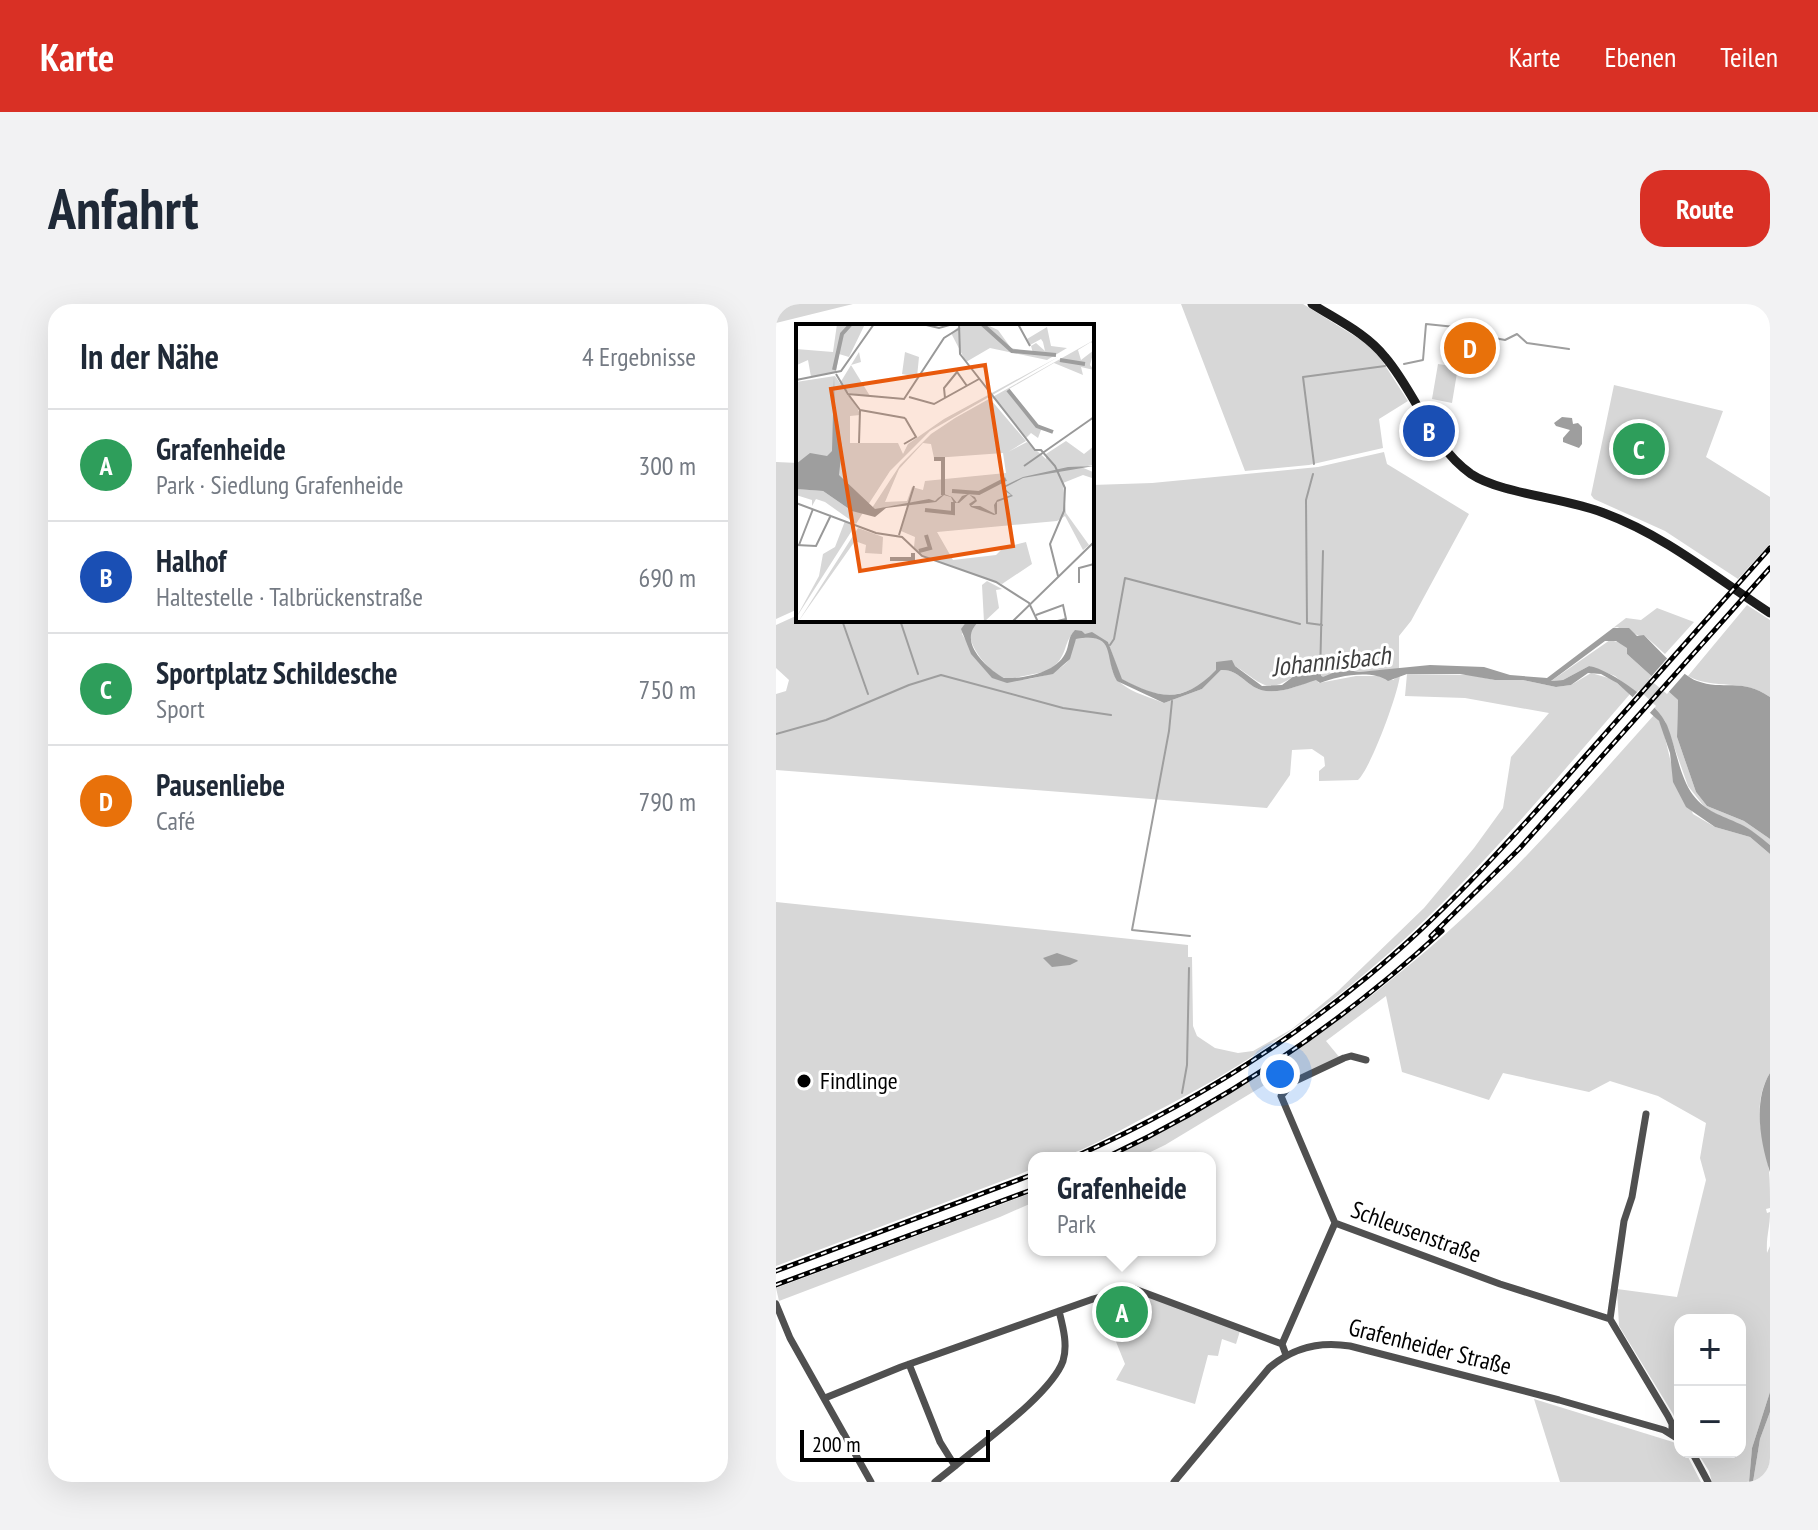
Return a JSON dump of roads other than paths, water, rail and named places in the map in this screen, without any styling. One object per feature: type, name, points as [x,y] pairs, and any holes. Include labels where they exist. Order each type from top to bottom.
[{"type":"main road","points":[[1312,304],[1366,338],[1383,354],[1447,450],[1472,475],[1491,484],[1572,502],[1615,517],[1685,554],[1770,613]]},
{"type":"street","points":[[1335,1223],[1281,1096],[1293,1082],[1344,1058],[1351,1056],[1366,1060]]},
{"type":"street","points":[[1646,1114],[1632,1197],[1624,1221],[1610,1319],[1668,1416],[1672,1434]]},
{"type":"street","name":"Schleusenstraße","points":[[1282,1344],[1335,1223],[1475,1276],[1610,1319]]},
{"type":"street","points":[[825,1398],[909,1364],[1132,1288],[1282,1344],[1286,1355]]},
{"type":"street","points":[[776,1304],[790,1338],[871,1482]]},
{"type":"street","points":[[935,1482],[1015,1415],[1055,1375],[1065,1351],[1059,1311]]},
{"type":"street","name":"Grafenheider Straße","points":[[1174,1482],[1264,1372],[1286,1355],[1324,1344],[1350,1346],[1559,1400],[1672,1434]]},
{"type":"street","points":[[909,1364],[940,1442],[955,1466]]},
{"type":"street","points":[[1695,1458],[1708,1482]]},
{"type":"waterway","points":[[1404,364],[1423,360],[1426,324],[1465,328],[1468,333],[1505,340],[1517,334],[1527,343],[1569,349]]},
{"type":"waterway","points":[[1314,464],[1303,377],[1385,366]]},
{"type":"waterway","points":[[1313,474],[1306,500],[1307,623],[1322,625]]},
{"type":"waterway","name":"Johannisbach","points":[[1320,677],[1323,551]]},
{"type":"waterway","points":[[1110,645],[1114,639],[1125,578],[1300,624]]},
{"type":"waterway","points":[[901,622],[918,674]]},
{"type":"waterway","points":[[843,623],[868,694]]},
{"type":"waterway","points":[[776,734],[826,720],[941,675],[1063,708],[1111,715]]},
{"type":"waterway","points":[[1172,701],[1132,930],[1190,936]]},
{"type":"waterway","points":[[1182,1093],[1187,1065],[1189,968]]},
{"type":"railway","points":[[1085,1152],[1226,1078],[1298,1030],[1394,954],[1445,907],[1517,832],[1770,548]]},
{"type":"railway","points":[[1431,936],[1520,848],[1770,568]]},
{"type":"railway","points":[[1117,1152],[1195,1111],[1282,1057],[1364,997],[1442,931]]},
{"type":"railway","points":[[776,1271],[1028,1176]]},
{"type":"railway","points":[[776,1285],[1028,1191]]},
{"type":"place","name":"Pausenliebe","points":[[1470,348]]},
{"type":"place","name":"Halhof","points":[[1429,431]]},
{"type":"place","name":"Sportplatz Schildesche","points":[[1639,449]]},
{"type":"place","name":"Findlinge","points":[[804,1081]]},
{"type":"place","name":"Grafenheide","points":[[1122,1312]]}]
